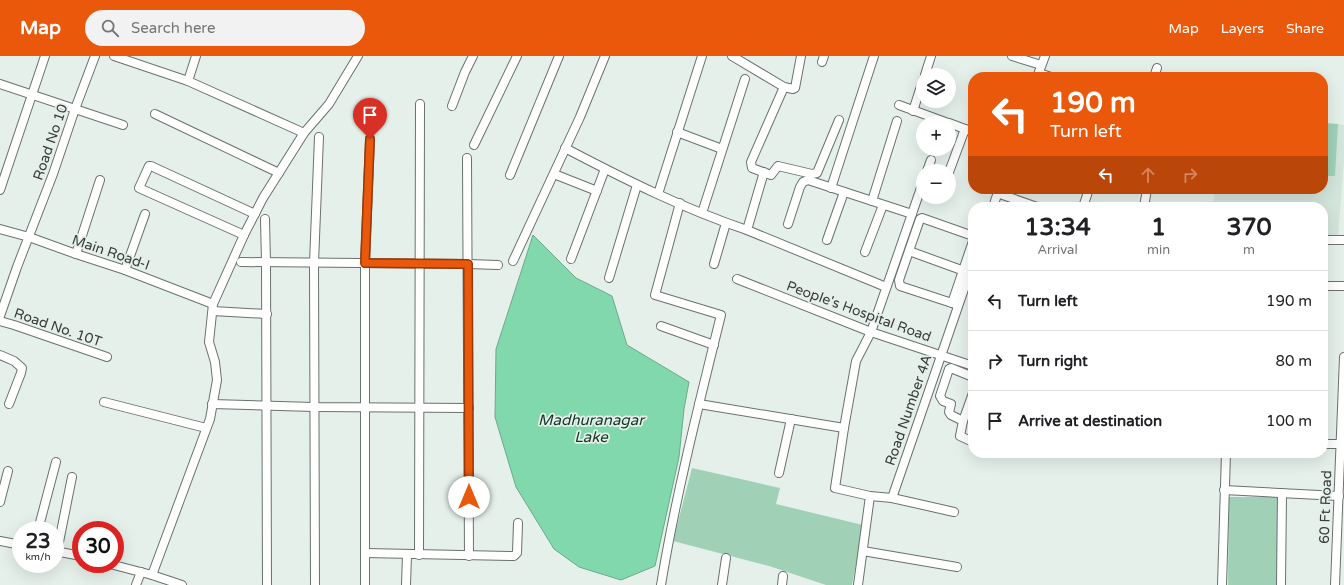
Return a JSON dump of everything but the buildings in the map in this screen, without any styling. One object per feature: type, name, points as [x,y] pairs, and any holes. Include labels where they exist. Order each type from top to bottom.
[{"type":"street","points":[[0,190],[46,56]]},
{"type":"street","name":"Road No 10","points":[[0,316],[95,56]]},
{"type":"street","points":[[114,56],[188,81],[304,133]]},
{"type":"street","points":[[188,81],[196,56]]},
{"type":"street","points":[[152,575],[210,419],[217,380],[215,362],[209,342],[213,307],[244,235],[263,198],[304,133],[329,104],[358,56]]},
{"type":"street","points":[[452,106],[473,56]]},
{"type":"street","points":[[474,145],[517,56]]},
{"type":"street","points":[[510,175],[559,56]]},
{"type":"street","points":[[513,261],[598,76],[605,56]]},
{"type":"street","points":[[658,194],[702,56]]},
{"type":"street","points":[[732,56],[784,87],[793,89],[795,88],[801,56]]},
{"type":"street","points":[[831,188],[874,56]]},
{"type":"street","points":[[927,68],[931,56]]},
{"type":"street","points":[[1012,56],[1039,72],[1045,56]]},
{"type":"street","points":[[1156,72],[1157,68]]},
{"type":"street","points":[[702,214],[745,79]]},
{"type":"street","points":[[0,84],[123,125]]},
{"type":"street","points":[[784,87],[751,162],[750,166],[752,168],[771,175],[778,166],[812,174],[817,173],[839,120]]},
{"type":"street","points":[[913,111],[916,102]]},
{"type":"street","points":[[419,555],[420,104]]},
{"type":"street","points":[[899,105],[928,116]]},
{"type":"street","points":[[155,114],[279,173]]},
{"type":"street","points":[[872,201],[897,121]]},
{"type":"street","points":[[956,126],[968,131]]},
{"type":"street","points":[[677,132],[722,149]]},
{"type":"street","points":[[953,164],[968,133]]},
{"type":"street","points":[[315,585],[314,263],[318,137]]},
{"type":"street","points":[[365,585],[365,263],[370,139]]},
{"type":"street","points":[[565,148],[637,185],[702,214],[747,230],[886,287]]},
{"type":"street","points":[[468,158],[469,556]]},
{"type":"street","points":[[930,164],[931,160]]},
{"type":"street","points":[[244,235],[139,188],[149,166],[255,214]]},
{"type":"street","points":[[571,258],[605,169]]},
{"type":"street","points":[[747,230],[764,172]]},
{"type":"street","points":[[554,174],[596,191]]},
{"type":"street","points":[[76,254],[100,180]]},
{"type":"street","points":[[788,224],[802,182],[808,180],[912,214]]},
{"type":"street","points":[[609,278],[637,185]]},
{"type":"street","points":[[826,240],[844,192]]},
{"type":"street","points":[[1005,194],[1025,202]]},
{"type":"street","points":[[916,202],[871,332],[856,361],[835,488],[870,496],[892,498],[954,512]]},
{"type":"street","points":[[661,585],[669,538],[699,404],[722,315],[654,295],[680,203]]},
{"type":"street","points":[[865,252],[883,205]]},
{"type":"street","points":[[125,270],[145,214]]},
{"type":"street","points":[[955,304],[900,286],[899,280],[922,218],[968,234]]},
{"type":"street","points":[[265,219],[267,585]]},
{"type":"street","points":[[714,264],[726,223]]},
{"type":"street","name":"Main Road-I","points":[[0,229],[29,237],[125,270],[213,307],[266,314]]},
{"type":"street","points":[[1328,240],[1344,240]]},
{"type":"street","points":[[909,251],[966,272],[968,263]]},
{"type":"street","points":[[242,262],[498,265]]},
{"type":"street","name":"Road Number 4A","points":[[892,498],[941,354],[955,304],[968,269]]},
{"type":"street","name":"People's Hospital Road","points":[[737,279],[871,332],[968,364]]},
{"type":"street","points":[[1328,286],[1344,286]]},
{"type":"street","name":"Road No. 10T","points":[[0,321],[107,357]]},
{"type":"street","points":[[661,326],[714,345]]},
{"type":"street","points":[[3,355],[17,363],[22,368],[10,404]]},
{"type":"street","name":"60 Ft Road","points":[[1335,585],[1342,444],[1344,358]]},
{"type":"street","points":[[963,421],[951,415],[949,412],[952,404],[943,401],[940,396],[949,369],[951,368],[968,375]]},
{"type":"street","points":[[104,402],[206,428]]},
{"type":"street","points":[[212,404],[314,407],[469,408]]},
{"type":"street","points":[[699,404],[844,428]]},
{"type":"street","points":[[968,407],[960,436],[968,440]]},
{"type":"street","points":[[779,473],[791,419]]},
{"type":"street","points":[[1328,444],[1342,444]]},
{"type":"street","points":[[1222,585],[1226,458]]},
{"type":"street","points":[[40,521],[56,462]]},
{"type":"street","points":[[0,502],[8,471]]},
{"type":"street","points":[[62,521],[72,477]]},
{"type":"street","points":[[1224,490],[1339,496]]},
{"type":"street","points":[[1281,585],[1282,493]]},
{"type":"street","points":[[858,585],[870,496]]},
{"type":"street","points":[[365,553],[514,556],[517,553],[518,523]]},
{"type":"street","points":[[0,541],[12,543]]},
{"type":"street","points":[[863,551],[957,567]]},
{"type":"street","points":[[406,585],[407,555]]},
{"type":"street","points":[[722,585],[726,558]]},
{"type":"street","points":[[124,568],[182,585]]},
{"type":"street","points":[[136,585],[141,572]]},
{"type":"street","points":[[782,585],[783,576]]},
{"type":"shaded area","points":[[1328,123],[1344,125],[1344,161],[1338,238],[1328,238],[1328,202],[1214,202],[1214,194],[1328,194]]},
{"type":"shaded area","points":[[1328,123],[1338,124],[1335,176],[1328,176]]},
{"type":"shaded area","points":[[692,468],[780,488],[776,504],[863,525],[852,585],[826,585],[769,566],[673,541]]},
{"type":"shaded area","points":[[1229,497],[1278,497],[1277,585],[1228,585]]},
{"type":"water","name":"Madhuranagar Lake","points":[[533,235],[576,278],[612,296],[627,345],[689,382],[684,409],[679,457],[655,566],[621,580],[579,567],[554,549],[516,487],[495,417],[496,349]]},
{"type":"route","points":[[370,139],[365,263],[468,264],[469,497]]}]
